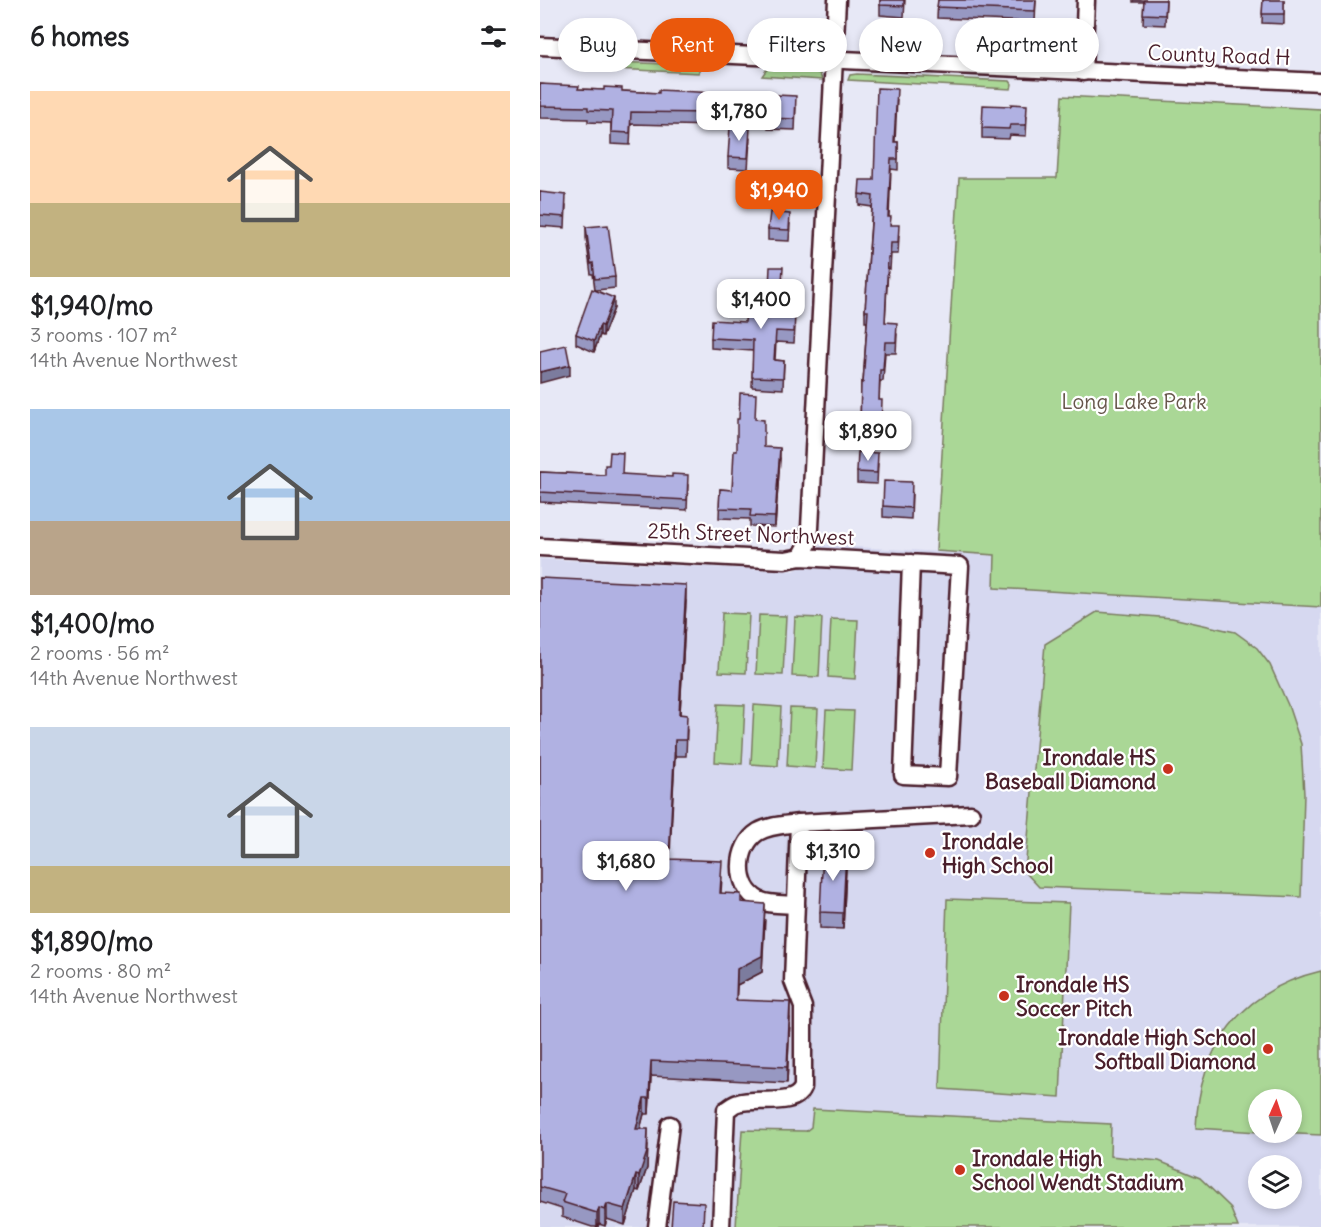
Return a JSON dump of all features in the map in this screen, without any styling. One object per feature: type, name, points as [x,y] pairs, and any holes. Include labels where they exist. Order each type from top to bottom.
[{"type":"street","points":[[836,18],[837,0]]},
{"type":"street","points":[[1085,18],[1086,0]]},
{"type":"street","name":"County Road H","points":[[540,46],[747,56]]},
{"type":"street","name":"County Road H","points":[[847,61],[955,66]]},
{"type":"street","points":[[801,557],[808,544],[810,528],[834,72]]},
{"type":"street","name":"County Road H","points":[[1083,72],[1321,82]]},
{"type":"street","name":"25th Street Northwest","points":[[540,547],[785,560],[801,557],[911,563],[960,566],[948,777],[903,775],[911,563]]},
{"type":"street","points":[[796,905],[760,901],[749,892],[745,885],[741,855],[747,842],[770,826],[971,814]]},
{"type":"street","points":[[721,1227],[726,1110],[736,1103],[790,1099],[797,1096],[803,1086],[803,1006],[793,981],[799,823]]},
{"type":"street","points":[[657,1227],[670,1125]]},
{"type":"shaded area","name":"Irondale High School","points":[[821,545],[995,555],[994,588],[1321,607],[1321,1227],[540,1227],[540,559],[794,571],[812,560]]},
{"type":"green space","points":[[638,63],[650,63],[650,71],[638,70]]},
{"type":"green space","points":[[765,72],[815,72],[820,74],[822,80],[762,76]]},
{"type":"green space","points":[[850,75],[1010,81],[1012,84],[1011,89],[848,80]]},
{"type":"green space","name":"Long Lake Park","points":[[1062,96],[1321,109],[1321,607],[994,588],[995,555],[936,551],[959,178],[1057,178]]},
{"type":"green space","name":"Irondale HS Baseball Diamond","points":[[1097,612],[1172,618],[1235,632],[1257,648],[1270,665],[1288,705],[1301,744],[1304,794],[1301,897],[1039,887],[1025,872],[1045,644]]},
{"type":"green space","points":[[722,613],[749,614],[746,673],[719,672]]},
{"type":"green space","points":[[759,615],[786,616],[783,675],[756,674]]},
{"type":"green space","points":[[795,617],[822,618],[819,677],[792,676]]},
{"type":"green space","points":[[831,619],[858,620],[855,679],[828,677]]},
{"type":"green space","points":[[718,704],[745,705],[742,764],[715,762]]},
{"type":"green space","points":[[754,705],[781,707],[778,766],[751,764]]},
{"type":"green space","points":[[790,708],[818,709],[815,768],[787,766]]},
{"type":"green space","points":[[826,710],[854,711],[851,770],[823,768]]},
{"type":"green space","name":"Irondale HS Soccer Pitch","points":[[947,899],[1069,903],[1060,1097],[940,1089]]},
{"type":"green space","name":"Irondale High School Softball Diamond","points":[[1321,971],[1321,1135],[1302,1134],[1302,1089],[1248,1089],[1248,1131],[1196,1128],[1199,1099],[1206,1072],[1216,1048],[1230,1026],[1247,1008],[1268,992],[1293,980]]},
{"type":"green space","name":"Irondale High School Wendt Stadium","points":[[813,1109],[1111,1124],[1110,1156],[1159,1161],[1200,1178],[1230,1207],[1238,1227],[736,1227],[742,1130],[806,1131],[811,1127]]},
{"type":"building","points":[[880,0],[904,0],[904,6],[880,5]]},
{"type":"building","points":[[938,0],[1036,0],[1035,11],[937,7]]},
{"type":"building","points":[[1144,0],[1166,0],[1165,15],[1143,14]]},
{"type":"building","points":[[1263,0],[1284,0],[1284,14],[1262,14]]},
{"type":"building","points":[[540,84],[579,86],[578,89],[604,90],[604,87],[622,88],[622,91],[659,93],[659,90],[716,93],[715,113],[631,112],[630,133],[611,132],[612,111],[588,110],[588,107],[540,106]]},
{"type":"building","points":[[877,88],[897,89],[894,142],[898,142],[898,159],[891,159],[888,217],[891,217],[890,225],[899,225],[898,243],[891,243],[890,258],[888,258],[885,322],[897,323],[896,342],[885,342],[883,370],[880,370],[881,428],[860,427],[873,196],[859,194],[860,180],[874,180]]},
{"type":"building","points":[[776,95],[796,96],[795,119],[768,118],[768,103],[776,103]]},
{"type":"building","points":[[1011,104],[1027,105],[1026,125],[1010,125],[1009,129],[982,128],[983,105],[1011,106]]},
{"type":"building","points":[[730,127],[750,128],[748,158],[728,157]]},
{"type":"building","points":[[540,192],[566,195],[565,217],[540,215]]},
{"type":"building","points":[[770,212],[790,214],[789,230],[768,229]]},
{"type":"building","points":[[608,225],[615,277],[595,279],[586,227]]},
{"type":"building","points":[[770,267],[783,267],[780,315],[795,316],[794,332],[776,331],[774,360],[784,361],[783,378],[752,377],[753,340],[711,338],[712,320],[745,322],[746,308],[768,309]]},
{"type":"building","points":[[592,289],[614,298],[603,326],[600,325],[594,341],[576,334]]},
{"type":"building","points":[[566,345],[570,365],[540,372],[540,351]]},
{"type":"building","points":[[740,393],[756,394],[755,419],[764,420],[764,447],[780,448],[775,517],[750,516],[751,509],[719,508],[720,489],[732,490]]},
{"type":"building","points":[[610,452],[623,453],[622,474],[672,477],[672,474],[688,475],[687,500],[540,492],[540,472],[605,475],[605,465],[609,465]]},
{"type":"building","points":[[858,452],[878,453],[877,473],[857,472]]},
{"type":"building","points":[[884,481],[912,482],[911,508],[883,506]]},
{"type":"building","points":[[540,578],[686,585],[679,714],[687,715],[686,740],[675,740],[669,859],[722,861],[720,893],[741,894],[741,902],[765,904],[762,956],[737,969],[736,1000],[790,1002],[787,1067],[651,1061],[649,1098],[644,1098],[636,1129],[648,1129],[647,1152],[639,1176],[636,1175],[625,1209],[607,1204],[605,1210],[599,1208],[597,1213],[562,1202],[565,1194],[540,1187]]},
{"type":"building","points":[[823,851],[846,852],[843,913],[820,912]]},
{"type":"building","points":[[673,1201],[704,1203],[703,1227],[671,1227]]},
{"type":"place","name":"Irondale HS Baseball Diamond","points":[[1168,769]]},
{"type":"place","name":"Irondale High School","points":[[930,853]]},
{"type":"place","name":"Irondale HS Soccer Pitch","points":[[1004,996]]},
{"type":"place","name":"Irondale High School Softball Diamond","points":[[1268,1049]]},
{"type":"place","name":"Irondale High School Wendt Stadium","points":[[960,1170]]}]
